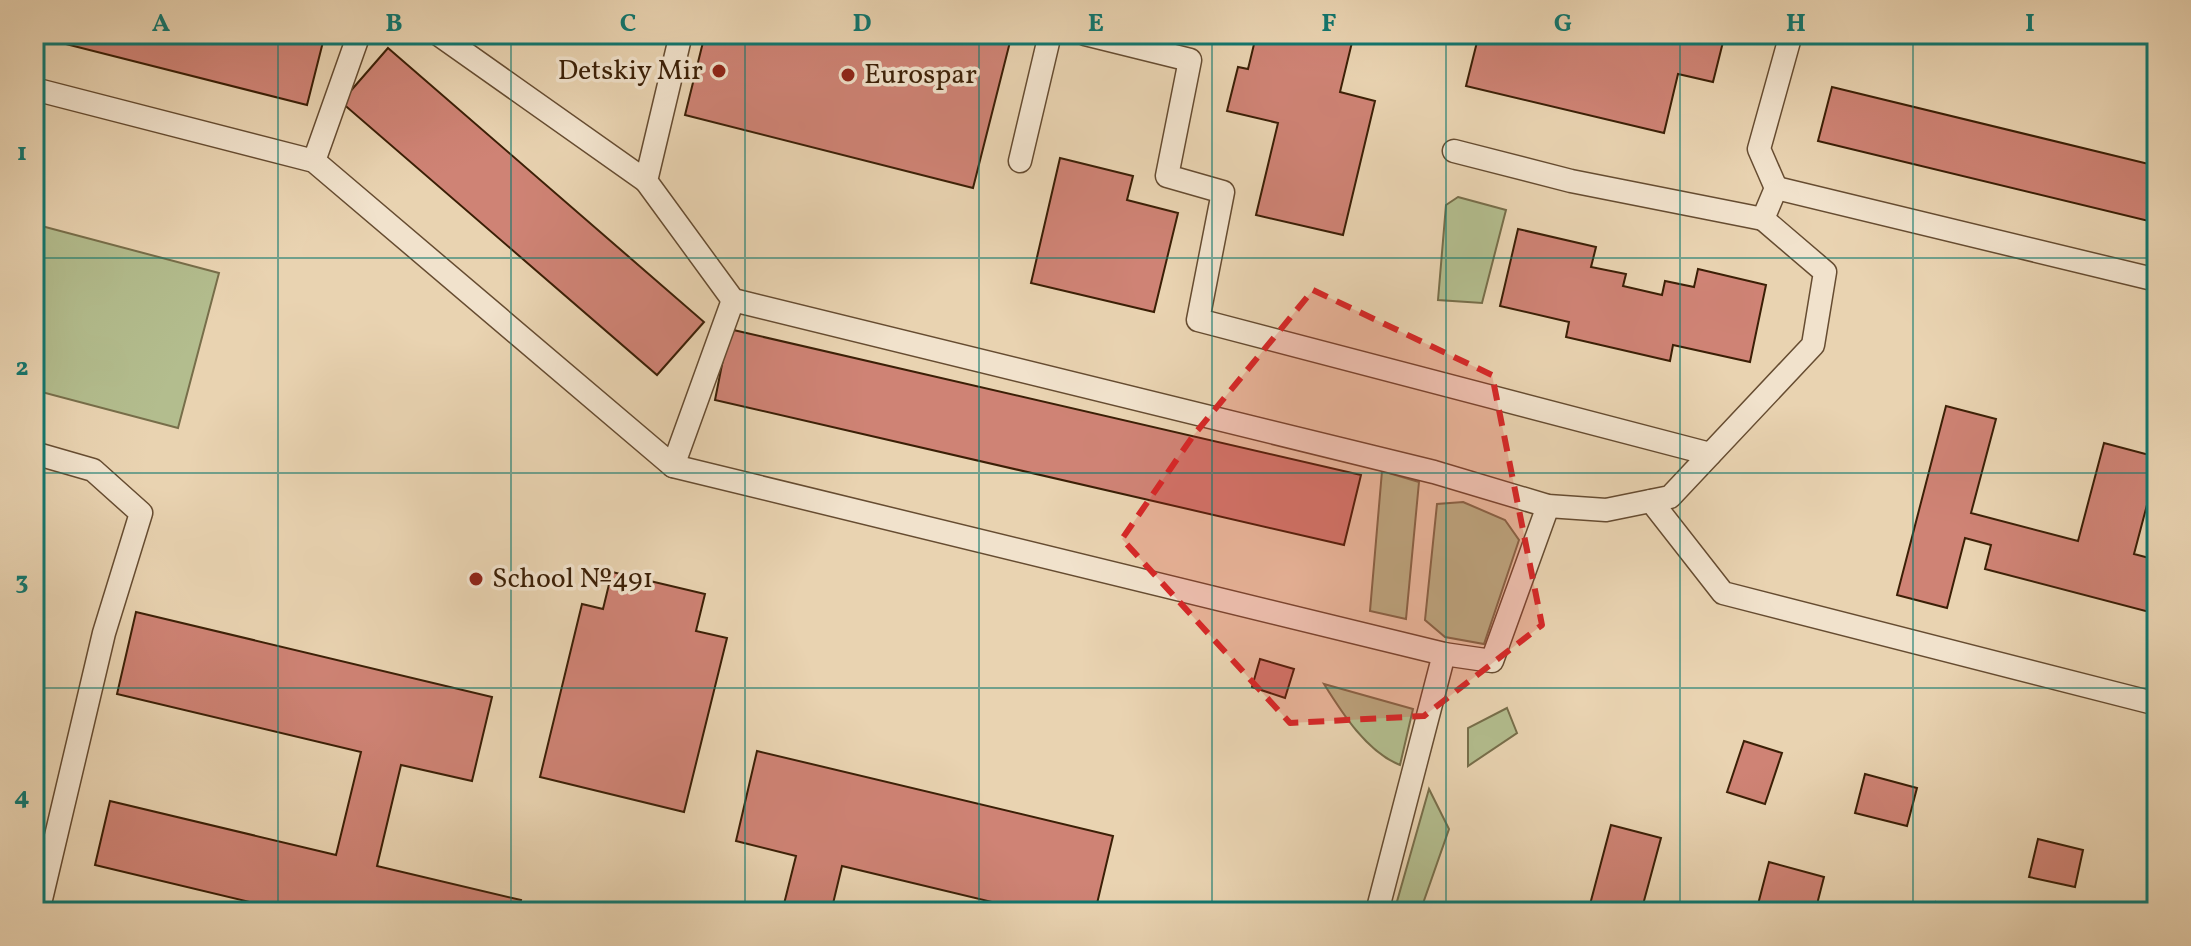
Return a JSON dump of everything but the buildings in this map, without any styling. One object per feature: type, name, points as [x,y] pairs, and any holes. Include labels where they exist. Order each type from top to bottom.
[{"type":"lane","points":[[314,161],[359,34]]},
{"type":"lane","points":[[438,34],[646,181],[733,300],[1434,472],[1548,506],[1606,510],[1670,497],[1813,345],[1825,272],[1763,219],[1571,181],[1454,151]]},
{"type":"lane","points":[[646,181],[681,34]]},
{"type":"lane","points":[[1020,161],[1050,34]]},
{"type":"lane","points":[[1085,34],[1190,60],[1167,176],[1223,192],[1198,320],[1710,454]]},
{"type":"lane","points":[[1763,219],[1776,188],[1759,149],[1791,34]]},
{"type":"lane","points":[[34,89],[314,161],[673,466],[1444,654],[1492,661],[1548,506]]},
{"type":"lane","points":[[1776,188],[2157,280]]},
{"type":"lane","points":[[673,466],[733,300]]},
{"type":"lane","points":[[34,453],[93,470],[141,513],[104,633],[38,912]]},
{"type":"lane","points":[[1651,501],[1723,593],[2157,704]]},
{"type":"lane","points":[[1377,912],[1444,654]]},
{"type":"highlighted area","points":[[1313,290],[1492,375],[1542,625],[1424,716],[1290,723],[1122,539],[1193,436]]},
{"type":"green space","points":[[1458,197],[1506,210],[1482,303],[1438,300],[1446,205]]},
{"type":"green space","points":[[34,224],[219,273],[178,428],[34,390]]},
{"type":"green space","points":[[1382,471],[1419,482],[1406,619],[1370,611]]},
{"type":"green space","points":[[1463,502],[1505,520],[1519,540],[1484,644],[1445,637],[1425,620],[1437,504]]},
{"type":"green space","points":[[1324,684],[1413,709],[1400,765],[1366,741]]},
{"type":"green space","points":[[1507,708],[1517,733],[1468,766],[1468,728]]},
{"type":"green space","points":[[1429,789],[1449,829],[1420,912],[1394,912]]},
{"type":"place","name":"Detskiy Mir","points":[[719,71]]},
{"type":"place","name":"Eurospar","points":[[848,75]]},
{"type":"place","name":"School №491","points":[[476,579]]}]
